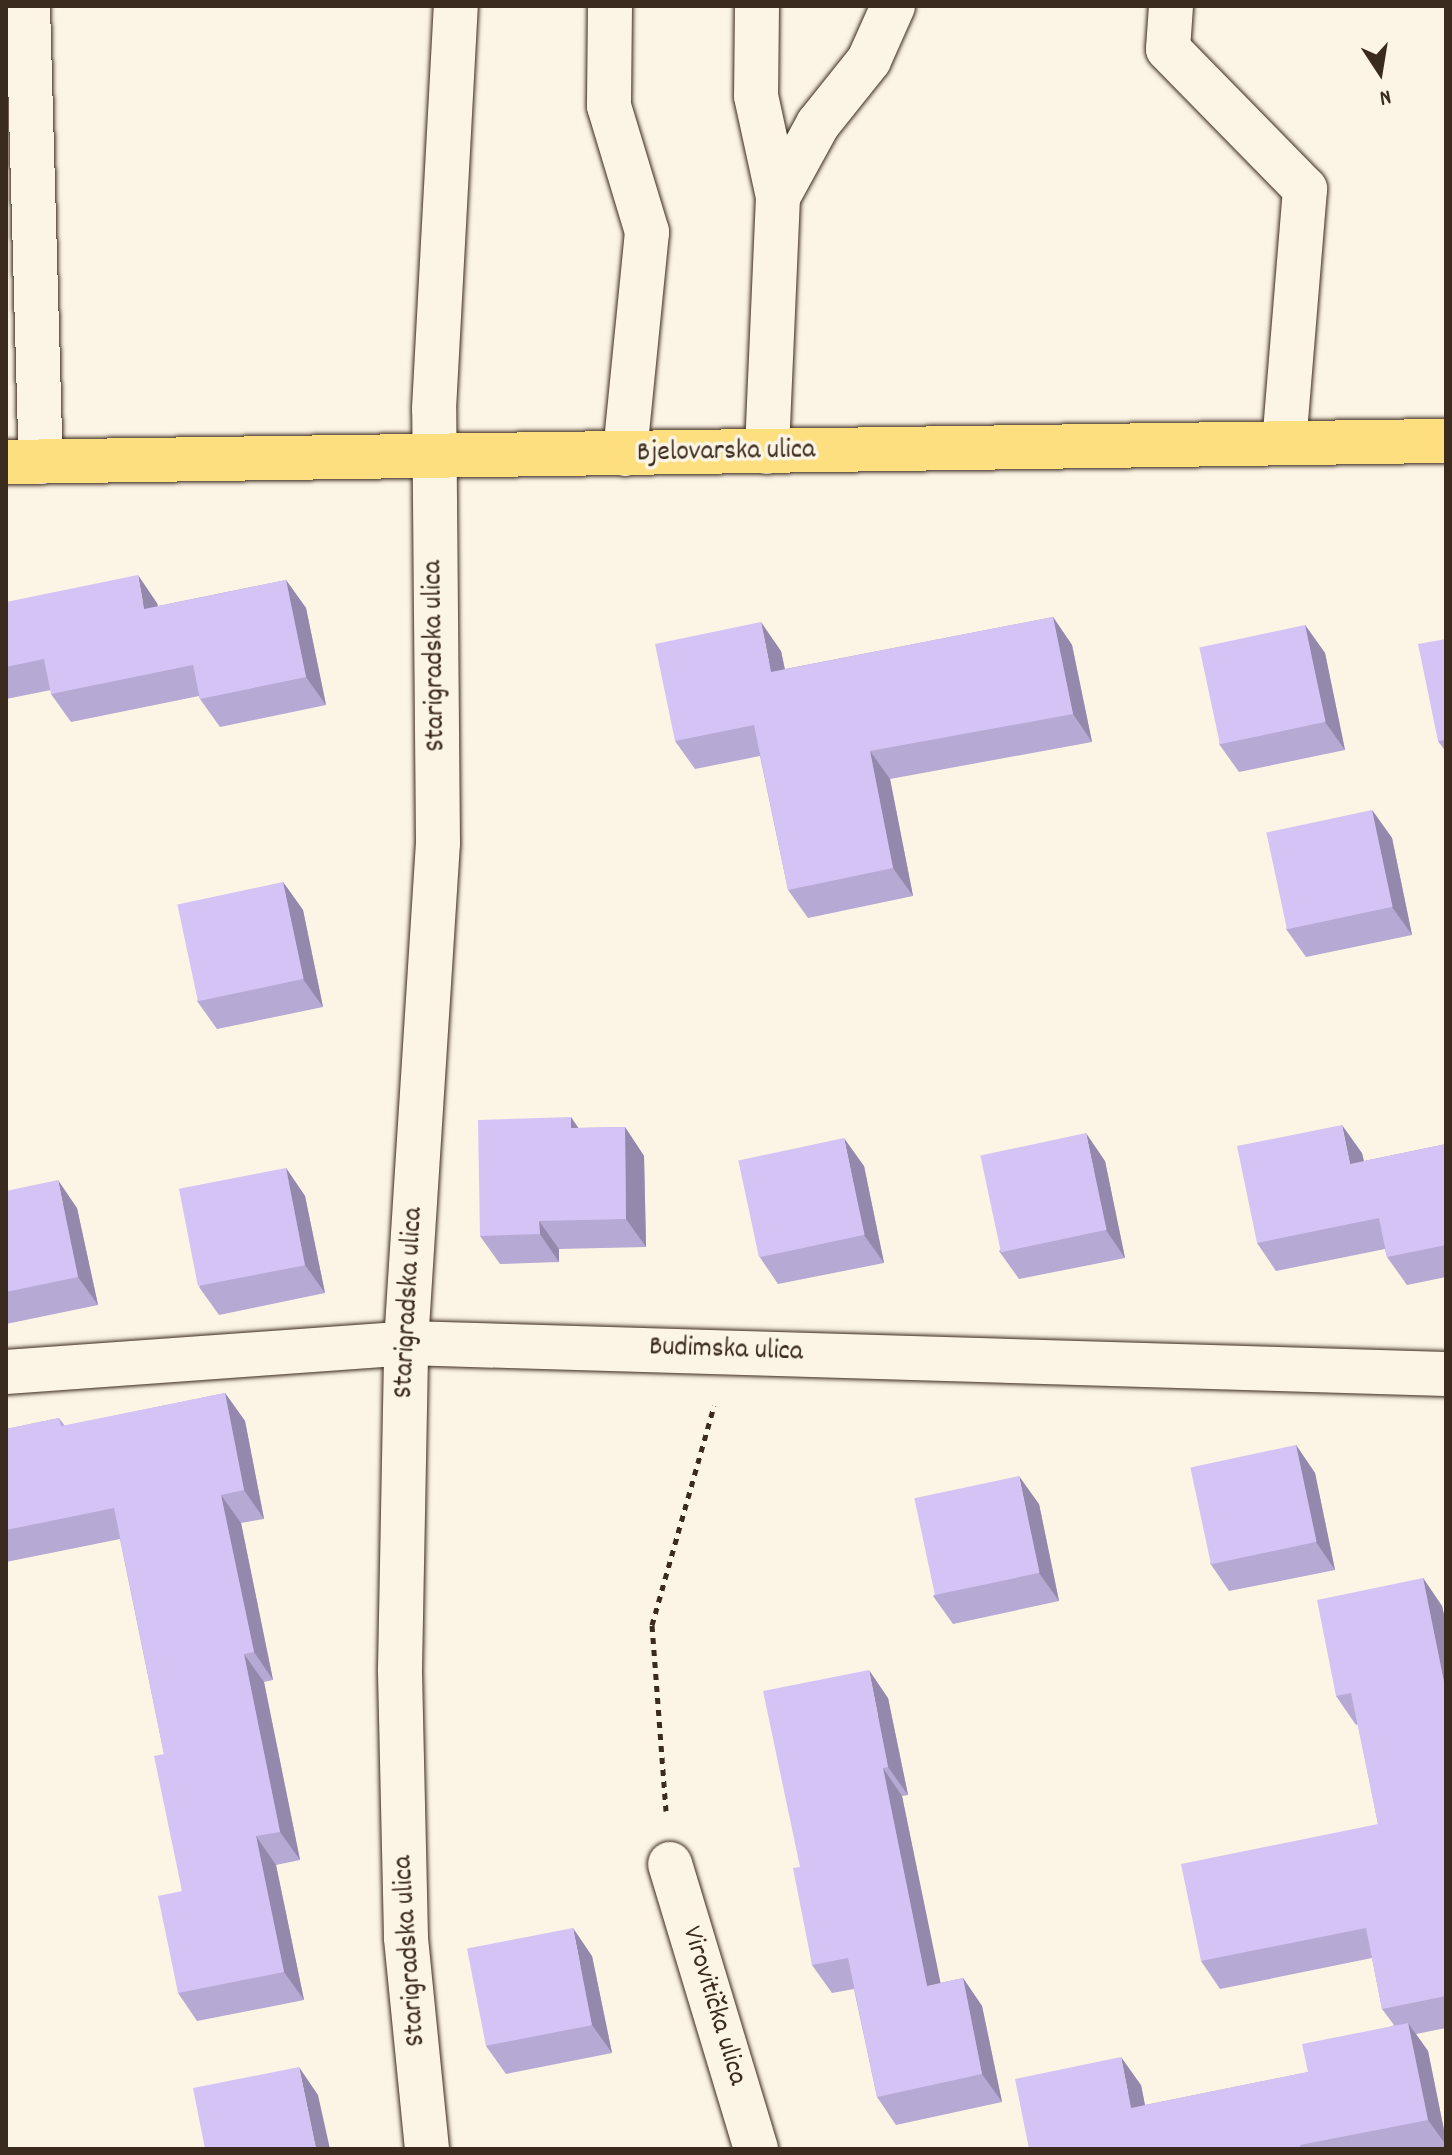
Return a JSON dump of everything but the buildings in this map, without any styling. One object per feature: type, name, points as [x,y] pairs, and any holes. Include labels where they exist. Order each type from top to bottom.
[{"type":"main road","name":"Bjelovarska ulica","points":[[24,462],[1446,441]]},
{"type":"street","points":[[24,462],[18,110],[28,6]]},
{"type":"street","name":"Starigradska ulica","points":[[427,2149],[406,1937],[400,1669],[406,1343],[438,843],[433,457],[456,6]]},
{"type":"street","points":[[610,6],[609,106],[647,232],[625,454]]},
{"type":"street","points":[[757,6],[756,96],[778,197],[767,452]]},
{"type":"street","points":[[778,197],[818,124],[869,60],[893,6]]},
{"type":"street","points":[[1171,6],[1168,49],[1305,189],[1284,442]]},
{"type":"street","name":"Budimska ulica","points":[[6,1372],[406,1343],[1446,1374]]},
{"type":"street","name":"Virovitička ulica","points":[[670,1864],[756,2149]]},
{"type":"path","points":[[670,1864],[652,1625],[729,1351]]}]
